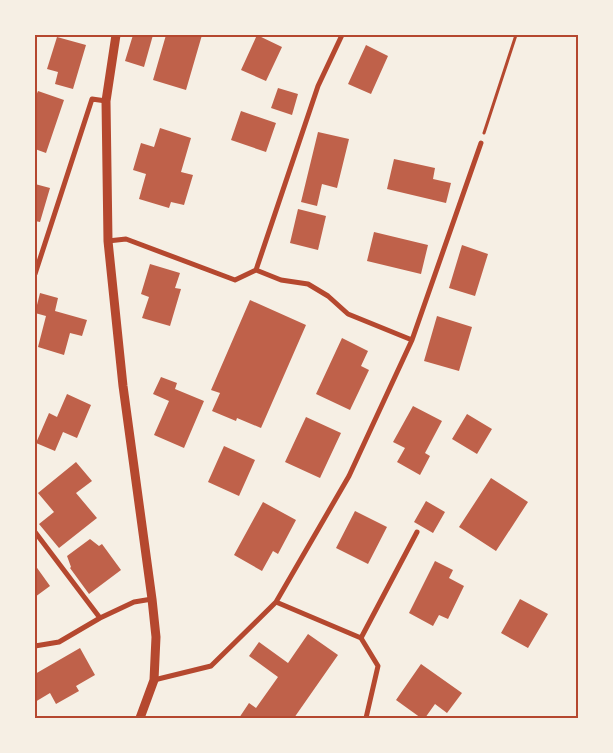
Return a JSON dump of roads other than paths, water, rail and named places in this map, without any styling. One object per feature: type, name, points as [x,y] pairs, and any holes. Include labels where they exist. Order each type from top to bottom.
[{"type":"street","points":[[116,35],[106,101],[108,241],[123,386],[156,637],[154,680],[140,718]]},
{"type":"street","points":[[108,241],[126,239],[235,280],[256,270],[318,86],[342,35]]},
{"type":"street","points":[[35,274],[92,99],[106,101]]},
{"type":"street","points":[[154,680],[211,666],[276,602],[350,476],[412,340],[480,143]]},
{"type":"street","points":[[256,270],[280,280],[308,284],[328,296],[348,314],[412,340]]},
{"type":"street","points":[[35,532],[100,618]]},
{"type":"street","points":[[361,638],[416,532]]},
{"type":"street","points":[[35,646],[59,642],[100,618],[134,602],[152,599]]},
{"type":"street","points":[[276,602],[361,638],[378,666],[366,718]]}]
